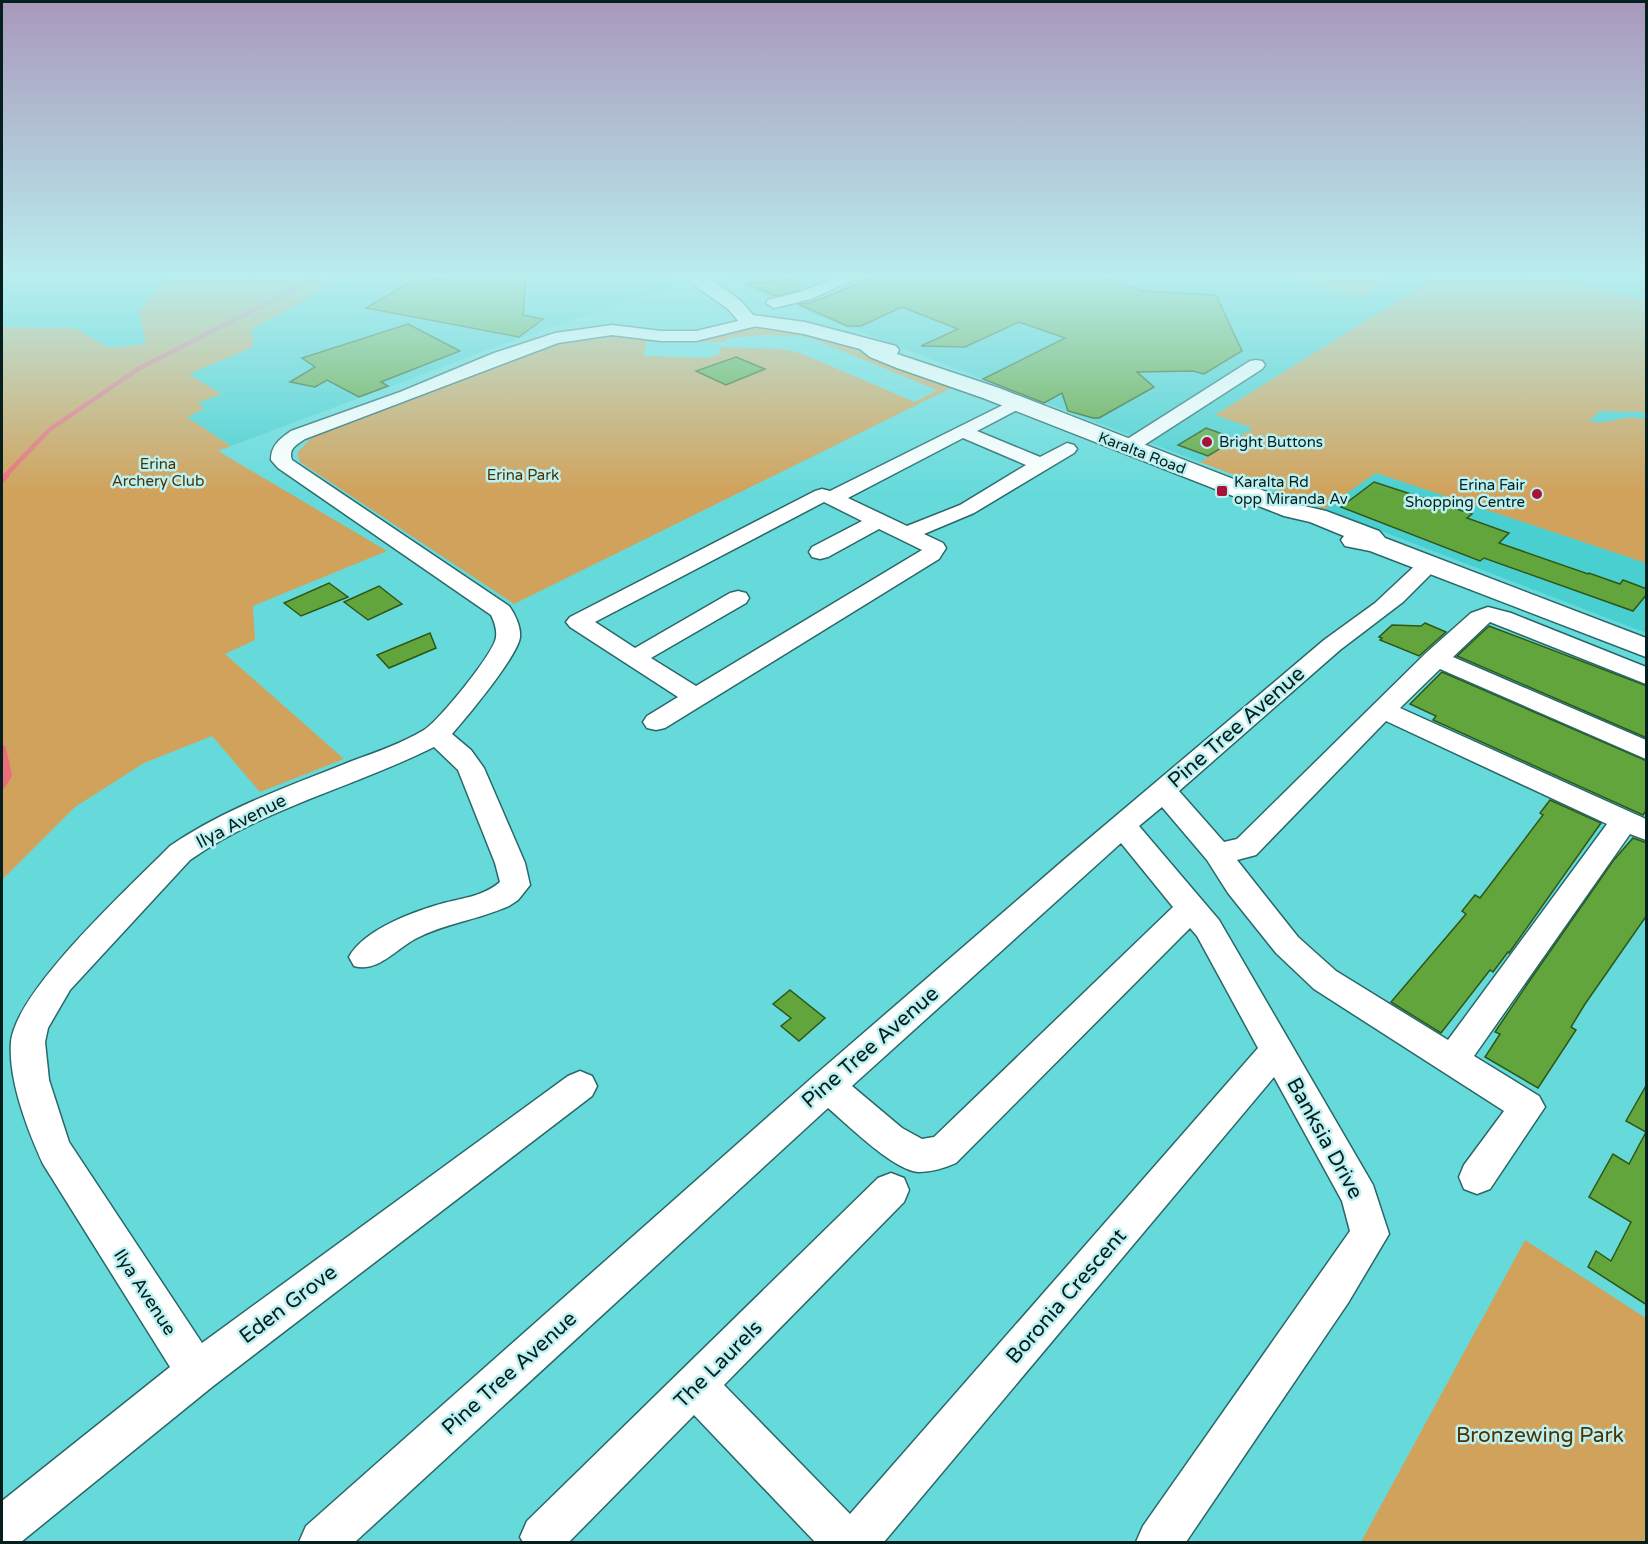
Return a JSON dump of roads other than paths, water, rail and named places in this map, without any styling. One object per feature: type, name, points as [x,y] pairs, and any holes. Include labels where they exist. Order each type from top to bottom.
[{"type":"street","name":"Ilya Avenue","points":[[198,1372],[56,1154],[48,1136],[32,1080],[28,1042],[32,1026],[59,981],[180,854],[200,839],[263,807],[408,749],[436,735],[455,716],[501,654],[508,639],[504,615],[501,611],[281,460],[281,452],[286,443],[298,435],[416,392],[526,348]]},
{"type":"street","name":"Karalta Road","points":[[871,348],[904,364],[991,393],[1293,511],[1317,525],[1363,543],[1376,544],[1647,648]]},
{"type":"street","points":[[1128,447],[1256,365]]},
{"type":"street","points":[[832,498],[1017,403]]},
{"type":"street","points":[[961,432],[1041,464]]},
{"type":"street","points":[[907,534],[967,509],[1067,449]]},
{"type":"street","points":[[656,722],[697,698],[931,554],[935,548],[822,495],[578,622],[697,698]]},
{"type":"street","points":[[820,552],[879,520]]},
{"type":"street","name":"Pine Tree Avenue","points":[[338,1537],[827,1085],[1163,790],[1332,645],[1398,595],[1429,565]]},
{"type":"street","points":[[634,658],[738,598]]},
{"type":"street","points":[[1217,853],[1246,848],[1435,658],[1479,618],[1488,614],[1647,676]]},
{"type":"street","points":[[1435,658],[1647,750]]},
{"type":"street","points":[[1383,710],[1636,825],[1452,1060]]},
{"type":"street","points":[[365,957],[387,939],[407,929],[433,918],[494,901],[514,885],[512,870],[471,768],[462,756],[436,735]]},
{"type":"street","points":[[1163,790],[1217,853],[1239,885],[1287,945],[1325,980],[1527,1107],[1477,1177]]},
{"type":"street","name":"Banksia Drive","points":[[1123,826],[1208,928],[1360,1197],[1370,1234],[1159,1542]]},
{"type":"street","points":[[827,1085],[889,1139],[918,1156],[943,1152],[1190,909]]},
{"type":"street","name":"Boronia Crescent","points":[[855,1542],[1277,1050]]},
{"type":"street","name":"Eden Grove","points":[[2,1530],[198,1372],[580,1086]]},
{"type":"street","name":"The Laurels","points":[[543,1537],[696,1387],[891,1190]]},
{"type":"street","points":[[696,1387],[846,1542]]},
{"type":"waterway","points":[[4,477],[49,430],[138,369],[179,348]]},
{"type":"waterway","points":[[2,480],[6,476]]},
{"type":"waterway","points":[[2,749],[8,775],[2,785]]},
{"type":"place","name":"Bright Buttons","points":[[1207,442]]},
{"type":"place","name":"Karalta Rd opp Miranda Av","points":[[1222,491]]},
{"type":"place","name":"Erina Fair Shopping Centre","points":[[1537,494]]},
{"type":"park label","name":"Erina Archery Club","points":[[158,472]]},
{"type":"park label","name":"Erina Park","points":[[523,475]]},
{"type":"park label","name":"Bronzewing Park","points":[[1540,1435]]}]
